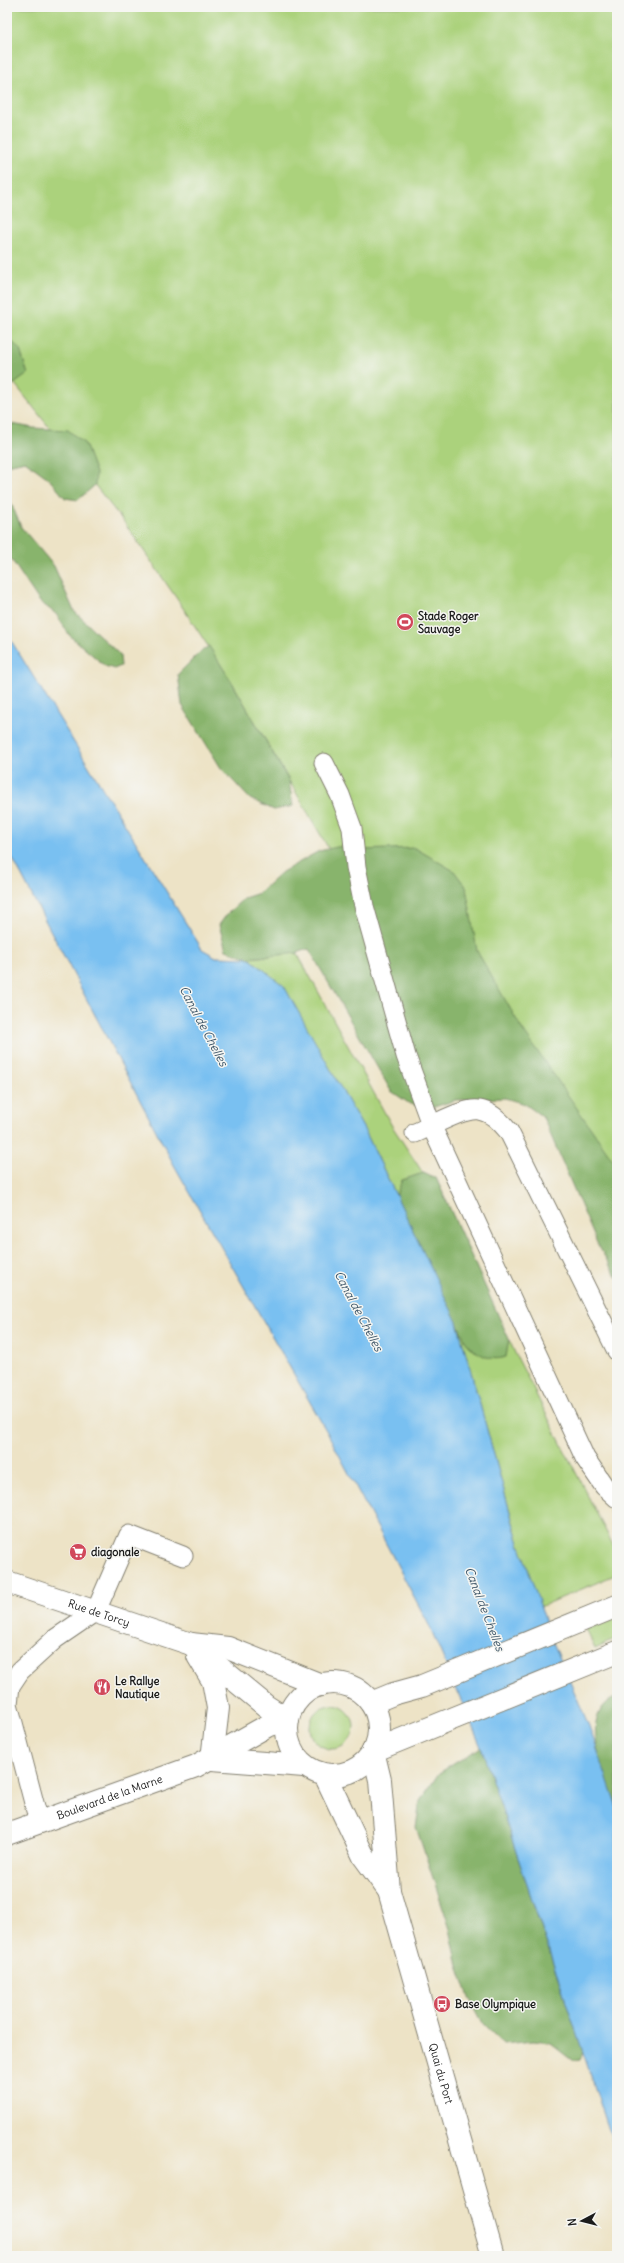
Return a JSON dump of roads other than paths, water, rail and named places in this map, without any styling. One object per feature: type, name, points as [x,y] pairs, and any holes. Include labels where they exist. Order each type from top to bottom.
[{"type":"main road","name":"Rue de Torcy","points":[[7,1582],[191,1644],[228,1648],[321,1685]]},
{"type":"main road","points":[[370,1703],[393,1694],[422,1686],[617,1606]]},
{"type":"main road","name":"Rue de Torcy","points":[[191,1644],[266,1706],[288,1720]]},
{"type":"main road","points":[[191,1644],[213,1681],[218,1708],[212,1759]]},
{"type":"main road","points":[[373,1751],[609,1655]]},
{"type":"main road","points":[[336,1684],[349,1686],[361,1693],[370,1703],[379,1727],[377,1740],[373,1751],[361,1766],[344,1774],[325,1775],[304,1766],[290,1745],[287,1732],[288,1720],[293,1708],[300,1698],[310,1690],[321,1685],[336,1684]]},
{"type":"main road","name":"Boulevard de la Marne","points":[[7,1834],[212,1759],[267,1726],[288,1720]]},
{"type":"main road","name":"Quai du Port","points":[[373,1751],[380,1780],[390,1891],[493,2256]]},
{"type":"main road","name":"Boulevard de la Marne","points":[[212,1759],[304,1766]]},
{"type":"main road","name":"Quai du Port","points":[[325,1775],[364,1857],[390,1891]]},
{"type":"lane","points":[[324,763],[340,795],[352,828],[356,867],[364,906],[406,1056],[423,1130],[585,1458],[604,1486],[617,1498]]},
{"type":"lane","points":[[423,1130],[464,1112],[480,1110],[499,1120],[509,1132],[617,1351]]},
{"type":"lane","points":[[39,1822],[8,1704],[10,1686],[20,1671],[55,1639],[96,1611],[129,1535],[183,1556]]},
{"type":"water","name":"Canal de Chelles","points":[[7,634],[202,949],[216,957],[249,958],[284,986],[366,1133],[457,1322],[517,1537],[552,1640],[589,1726],[617,1807],[617,2154],[481,1747],[430,1627],[327,1432],[174,1165],[7,848]]},
{"type":"place","name":"Stade Roger Sauvage","points":[[405,622]]},
{"type":"place","name":"diagonale","points":[[78,1552]]},
{"type":"place","name":"Le Rallye Nautique","points":[[102,1687]]},
{"type":"place","name":"Base Olympique","points":[[442,2004]]}]
